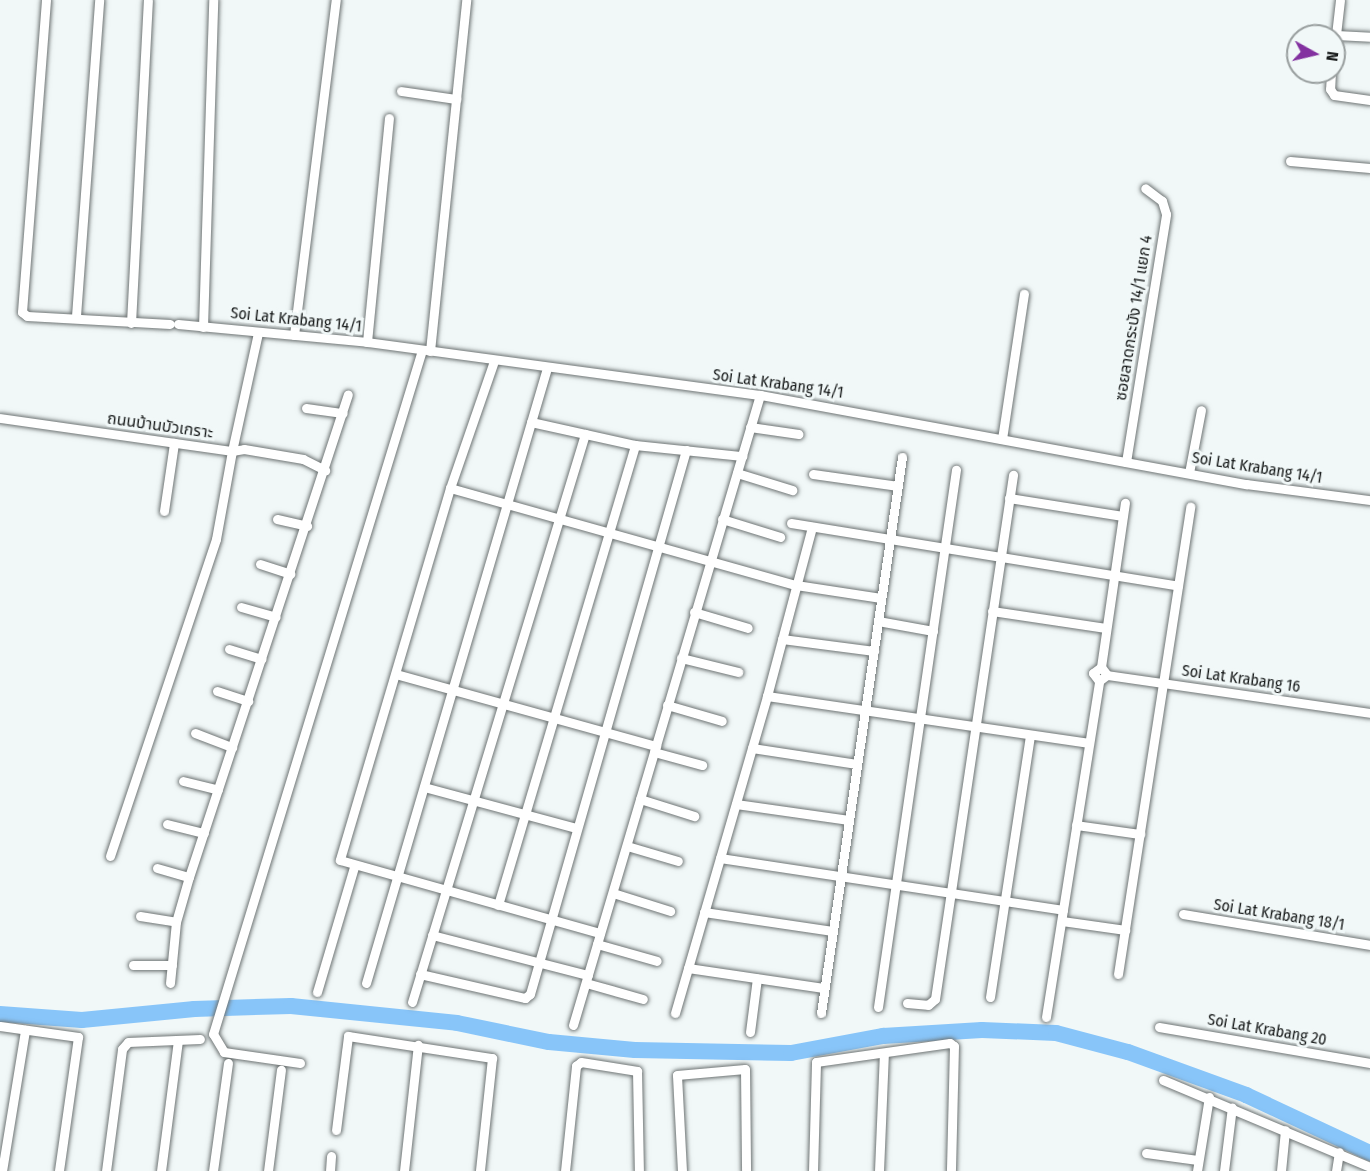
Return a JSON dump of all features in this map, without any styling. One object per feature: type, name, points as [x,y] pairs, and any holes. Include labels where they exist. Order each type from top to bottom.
[{"type":"street","name":"Soi Lat Krabang 14/1","points":[[46,0],[22,312],[27,316],[76,316],[131,323],[174,324],[367,342],[760,395],[1189,473],[1370,500]]},
{"type":"street","points":[[76,316],[99,0]]},
{"type":"street","points":[[131,323],[148,0]]},
{"type":"street","points":[[203,327],[213,0]]},
{"type":"street","points":[[294,335],[336,0]]},
{"type":"street","points":[[300,1063],[224,1052],[214,1040],[215,1023],[426,351],[466,0]]},
{"type":"street","points":[[1337,24],[1340,0]]},
{"type":"street","points":[[1346,36],[1370,38]]},
{"type":"street","points":[[1331,84],[1330,89],[1337,97],[1370,100]]},
{"type":"street","points":[[401,91],[456,99]]},
{"type":"street","points":[[367,342],[389,118]]},
{"type":"street","points":[[1290,161],[1370,168]]},
{"type":"street","name":"ซอยลาดกระบัง 14/1 แยก 4","points":[[1126,462],[1166,214],[1162,201],[1145,188]]},
{"type":"street","points":[[1002,439],[1024,294]]},
{"type":"street","name":"ถนนบ้านบัวเกราะ","points":[[0,418],[231,451],[258,333]]},
{"type":"street","points":[[494,360],[450,488],[340,860],[354,867],[600,933]]},
{"type":"street","points":[[366,983],[548,368]]},
{"type":"street","points":[[170,983],[176,922],[189,877],[307,526],[348,394]]},
{"type":"street","points":[[573,1025],[760,395]]},
{"type":"street","points":[[306,408],[343,413]]},
{"type":"street","points":[[1189,473],[1201,410]]},
{"type":"street","points":[[531,422],[635,445],[742,456]]},
{"type":"street","points":[[750,427],[798,434]]},
{"type":"street","points":[[412,1002],[585,434]]},
{"type":"street","points":[[164,511],[174,443]]},
{"type":"street","points":[[498,905],[635,445]]},
{"type":"street","points":[[110,856],[216,539],[231,451],[244,449],[303,459],[325,470]]},
{"type":"street","points":[[420,974],[525,998],[532,990],[538,961],[686,450]]},
{"type":"street","points":[[821,1013],[902,458]]},
{"type":"street","points":[[878,1007],[956,470]]},
{"type":"street","points":[[737,473],[792,489]]},
{"type":"street","points":[[813,474],[898,486]]},
{"type":"street","points":[[907,1003],[928,1005],[934,999],[1012,475]]},
{"type":"street","points":[[450,488],[796,585],[881,598]]},
{"type":"street","points":[[1009,498],[1123,516]]},
{"type":"street","points":[[1046,1017],[1088,743],[1102,674],[1106,628],[1125,503]]},
{"type":"street","points":[[1118,974],[1190,507]]},
{"type":"street","points":[[277,519],[307,526]]},
{"type":"street","points":[[722,519],[780,537]]},
{"type":"street","points":[[791,523],[945,550],[1178,586]]},
{"type":"street","points":[[675,1013],[768,696],[812,527]]},
{"type":"street","points":[[260,564],[290,574]]},
{"type":"street","points":[[241,607],[276,617]]},
{"type":"street","points":[[992,611],[1106,628]]},
{"type":"street","points":[[694,612],[748,628]]},
{"type":"street","points":[[878,621],[933,631]]},
{"type":"street","points":[[782,639],[874,651]]},
{"type":"street","points":[[229,649],[262,659]]},
{"type":"street","points":[[681,658],[738,672]]},
{"type":"street","points":[[396,674],[604,732],[702,765]]},
{"type":"street","name":"Soi Lat Krabang 16","points":[[1102,674],[1370,714]]},
{"type":"street","points":[[217,691],[248,701]]},
{"type":"street","points":[[768,696],[1088,743]]},
{"type":"street","points":[[668,705],[722,721]]},
{"type":"street","points":[[195,733],[232,747]]},
{"type":"street","points":[[990,997],[1030,735]]},
{"type":"street","points":[[752,748],[857,764]]},
{"type":"street","points":[[183,781],[218,790]]},
{"type":"street","points":[[424,787],[576,828]]},
{"type":"street","points":[[640,799],[694,816]]},
{"type":"street","points":[[736,804],[849,820]]},
{"type":"street","points":[[167,824],[204,833]]},
{"type":"street","points":[[1076,825],[1140,834]]},
{"type":"street","points":[[627,846],[678,861]]},
{"type":"street","points":[[720,858],[1063,910]]},
{"type":"street","points":[[317,992],[354,867]]},
{"type":"street","points":[[157,868],[189,877]]},
{"type":"street","points":[[613,893],[669,911]]},
{"type":"street","points":[[704,912],[833,931]]},
{"type":"street","name":"Soi Lat Krabang 18/1","points":[[1183,914],[1370,945]]},
{"type":"street","points":[[140,916],[176,922]]},
{"type":"street","points":[[1062,921],[1125,930]]},
{"type":"street","points":[[432,935],[538,961],[643,999]]},
{"type":"street","points":[[597,944],[657,961]]},
{"type":"street","points":[[133,965],[172,965]]},
{"type":"street","points":[[688,968],[824,988]]},
{"type":"street","points":[[750,1032],[758,978]]},
{"type":"street","points":[[0,1026],[73,1036],[80,1044],[59,1171]]},
{"type":"street","name":"Soi Lat Krabang 20","points":[[1160,1027],[1370,1063]]},
{"type":"street","points":[[2,1171],[25,1030]]},
{"type":"street","points":[[336,1130],[348,1036],[492,1058],[480,1171]]},
{"type":"street","points":[[106,1171],[122,1049],[128,1042],[200,1039]]},
{"type":"street","points":[[160,1171],[178,1040]]},
{"type":"street","points":[[813,1171],[816,1062],[953,1044],[951,1171]]},
{"type":"street","points":[[404,1171],[418,1045]]},
{"type":"street","points":[[879,1171],[884,1053]]},
{"type":"street","points":[[565,1171],[576,1066],[581,1062],[637,1071],[639,1171]]},
{"type":"street","points":[[213,1171],[228,1063]]},
{"type":"street","points":[[682,1171],[677,1075],[745,1069],[746,1171]]},
{"type":"street","points":[[267,1171],[281,1070]]},
{"type":"street","points":[[1163,1080],[1209,1097],[1370,1167]]},
{"type":"street","points":[[1197,1171],[1209,1097]]},
{"type":"street","points":[[1224,1171],[1232,1107]]},
{"type":"street","points":[[1281,1171],[1285,1130]]},
{"type":"street","points":[[1336,1171],[1339,1152]]},
{"type":"street","points":[[1146,1153],[1198,1160]]},
{"type":"street","points":[[330,1171],[331,1156]]},
{"type":"waterway","points":[[0,1014],[82,1020],[194,1009],[291,1006],[457,1023],[549,1042],[635,1050],[791,1053],[883,1036],[982,1030],[1056,1033],[1128,1052],[1246,1095],[1370,1153]]}]
